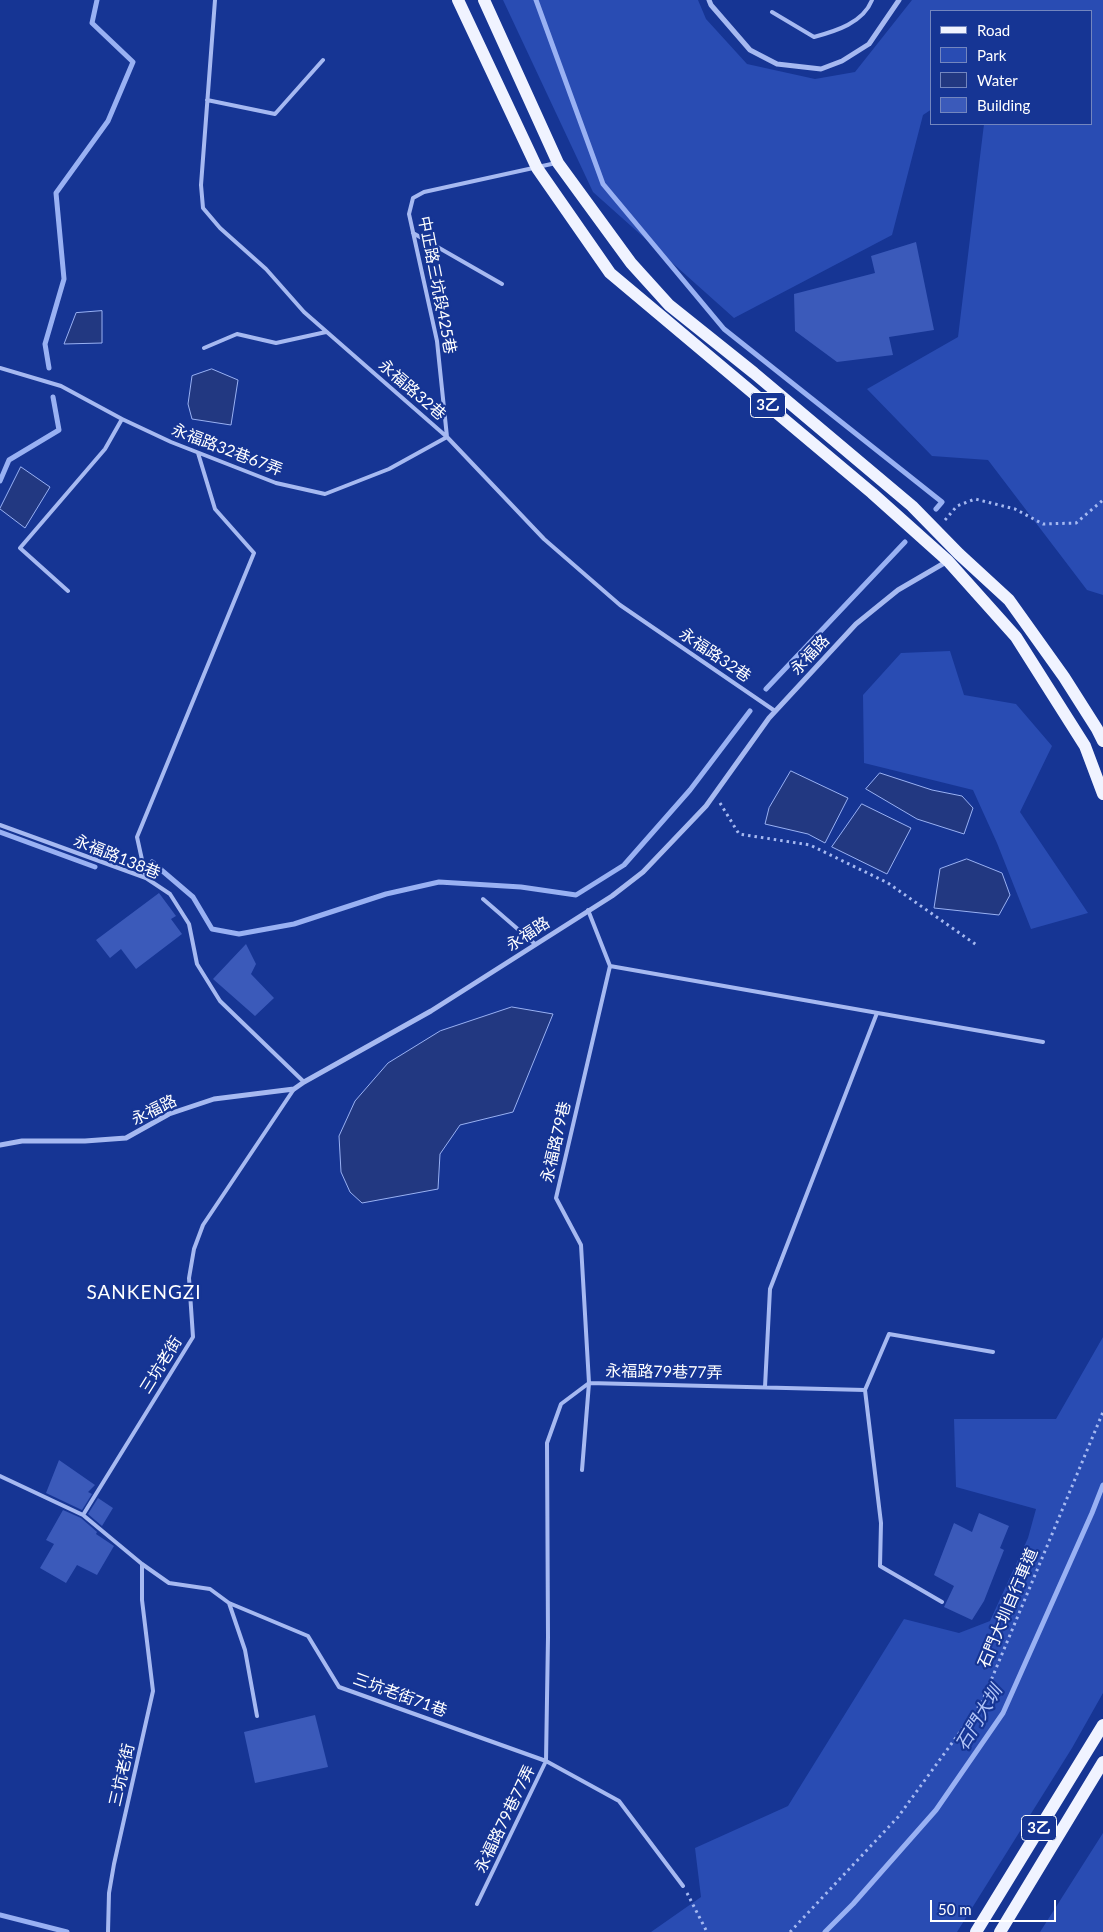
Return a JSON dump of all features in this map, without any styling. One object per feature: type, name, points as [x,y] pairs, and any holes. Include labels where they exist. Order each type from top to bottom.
[{"type":"main road","name":"3乙","points":[[458,0],[537,168],[610,273],[872,493],[948,561],[1016,638],[1085,746],[1103,794]]},
{"type":"main road","name":"3乙","points":[[484,0],[558,163],[631,263],[669,305],[754,373],[912,506],[1009,600],[1064,677],[1098,729],[1103,741]]},
{"type":"main road","name":"3乙","points":[[976,1932],[1103,1725]]},
{"type":"main road","name":"3乙","points":[[1000,1932],[1103,1762]]},
{"type":"street","points":[[709,0],[750,50],[777,64],[821,69],[842,61],[868,44],[899,0]]},
{"type":"street","name":"永福路","points":[[0,1145],[22,1141],[85,1142],[126,1138],[169,1114],[214,1099],[294,1089],[431,1011],[612,896],[643,872],[706,806],[775,711],[856,624],[898,590],[960,554]]},
{"type":"lane","name":"永福路32巷","points":[[215,0],[201,184],[203,208],[220,228],[266,268],[304,312],[447,437],[544,539],[620,605],[775,711]]},
{"type":"lane","points":[[772,12],[814,37],[840,30],[868,10],[872,0]]},
{"type":"lane","points":[[207,100],[275,114],[323,60]]},
{"type":"lane","name":"中正路三坑段425巷","points":[[447,437],[437,341],[409,214],[413,198],[424,192],[558,163]]},
{"type":"lane","points":[[413,233],[502,284]]},
{"type":"lane","points":[[204,348],[238,334],[276,343],[326,332]]},
{"type":"lane","name":"永福路32巷67弄","points":[[0,368],[61,386],[122,419],[198,453],[276,483],[325,494],[389,469],[447,437]]},
{"type":"lane","points":[[68,591],[20,548],[105,449],[122,419]]},
{"type":"lane","points":[[146,878],[137,837],[254,553],[214,509],[198,453]]},
{"type":"lane","name":"永福路138巷","points":[[0,825],[146,878],[170,894],[189,924],[197,964],[220,1001],[304,1082]]},
{"type":"lane","points":[[483,899],[535,944]]},
{"type":"lane","points":[[588,910],[610,966],[1043,1042]]},
{"type":"lane","name":"永福路79巷","points":[[582,1470],[589,1383],[581,1245],[556,1198],[610,966]]},
{"type":"lane","points":[[765,1387],[770,1289],[877,1013]]},
{"type":"lane","name":"三坑老街","points":[[83,1515],[193,1337],[189,1278],[194,1249],[202,1225],[294,1089]]},
{"type":"lane","points":[[942,1602],[880,1566],[881,1523],[865,1390],[889,1334],[993,1352]]},
{"type":"lane","name":"永福路79巷77弄","points":[[477,1904],[546,1761],[548,1637],[546,1443],[561,1404],[589,1383],[865,1390]]},
{"type":"lane","name":"三坑老街71巷","points":[[0,1476],[83,1515],[142,1564],[169,1583],[210,1589],[229,1604],[308,1636],[339,1687],[546,1761],[619,1801],[683,1886]]},
{"type":"lane","name":"三坑老街","points":[[108,1932],[109,1893],[114,1864],[154,1691],[142,1600],[142,1564]]},
{"type":"lane","points":[[229,1604],[245,1650],[257,1716]]},
{"type":"path","points":[[936,529],[957,506],[975,499],[1015,509],[1044,524],[1076,523],[1103,500]]},
{"type":"path","points":[[715,794],[739,834],[810,845],[888,883],[978,946]]},
{"type":"path","name":"石門大圳自行車道","points":[[790,1932],[898,1817],[982,1702],[1103,1412]]},
{"type":"path","points":[[683,1886],[707,1932]]},
{"type":"green space","points":[[503,0],[698,0],[706,19],[747,64],[815,79],[855,72],[912,0],[1103,0],[1103,595],[1087,590],[988,460],[932,456],[867,389],[958,337],[984,125],[1093,125],[1093,10],[930,10],[930,110],[923,115],[892,235],[734,318],[593,192]]},
{"type":"green space","points":[[950,651],[964,695],[1016,704],[1052,746],[1020,812],[1088,913],[1031,929],[997,843],[973,790],[864,763],[863,695],[901,653]]},
{"type":"green space","points":[[1103,1337],[1103,1693],[1072,1748],[957,1932],[651,1932],[701,1897],[695,1848],[788,1806],[904,1619],[959,1633],[990,1621],[1028,1538],[1036,1509],[956,1487],[954,1419],[1056,1419]]},
{"type":"green space","points":[[1103,1833],[1103,1932],[1040,1932]]},
{"type":"water","points":[[102,311],[102,343],[64,344],[76,313]]},
{"type":"water","points":[[212,369],[238,380],[231,425],[192,419],[188,404],[192,376]]},
{"type":"water","points":[[21,467],[50,487],[25,528],[0,509]]},
{"type":"water","points":[[791,771],[848,798],[825,843],[808,834],[765,824],[769,808]]},
{"type":"water","points":[[880,773],[932,790],[962,796],[973,808],[964,834],[917,819],[866,789]]},
{"type":"water","points":[[862,804],[911,828],[887,874],[832,847]]},
{"type":"water","points":[[967,859],[1002,873],[1010,895],[999,915],[934,908],[940,869]]},
{"type":"water","points":[[512,1007],[553,1014],[513,1112],[460,1125],[440,1154],[438,1189],[362,1203],[350,1192],[341,1172],[339,1136],[355,1101],[388,1063],[440,1031]]},
{"type":"building","points":[[916,242],[934,330],[889,337],[893,355],[837,362],[795,331],[794,294],[875,273],[871,256]]},
{"type":"building","points":[[159,893],[176,916],[171,919],[182,934],[136,969],[121,949],[110,958],[96,940]]},
{"type":"building","points":[[246,944],[256,964],[251,974],[274,998],[255,1016],[213,979]]},
{"type":"building","points":[[59,1460],[95,1485],[88,1492],[92,1494],[82,1510],[46,1493]]},
{"type":"building","points":[[98,1498],[113,1508],[102,1526],[88,1514]]},
{"type":"building","points":[[63,1510],[81,1518],[97,1532],[96,1534],[114,1546],[97,1575],[77,1565],[66,1583],[40,1568],[54,1544],[46,1540]]},
{"type":"building","points":[[979,1513],[1009,1526],[1000,1548],[1004,1550],[984,1601],[972,1620],[944,1607],[954,1586],[934,1575],[954,1523],[972,1532]]},
{"type":"building","points":[[315,1715],[328,1767],[255,1783],[244,1732]]},
{"type":"waterway","points":[[49,368],[45,344],[64,279],[56,193],[108,121],[133,62],[92,23],[97,0]]},
{"type":"waterway","points":[[536,0],[603,184],[724,329],[942,502],[936,509]]},
{"type":"waterway","points":[[0,481],[9,460],[59,430],[53,397]]},
{"type":"waterway","points":[[766,689],[905,542]]},
{"type":"waterway","points":[[152,862],[193,897],[212,929],[239,934],[294,924],[386,894],[439,882],[521,887],[576,895],[624,865],[690,790],[750,711]]},
{"type":"waterway","points":[[0,832],[95,867]]},
{"type":"waterway","name":"石門大圳","points":[[825,1932],[853,1904],[936,1810],[1003,1713],[1103,1485]]},
{"type":"waterway","points":[[0,1915],[67,1932]]},
{"type":"district","name":"SANKENGZI","points":[[144,1293]]}]
